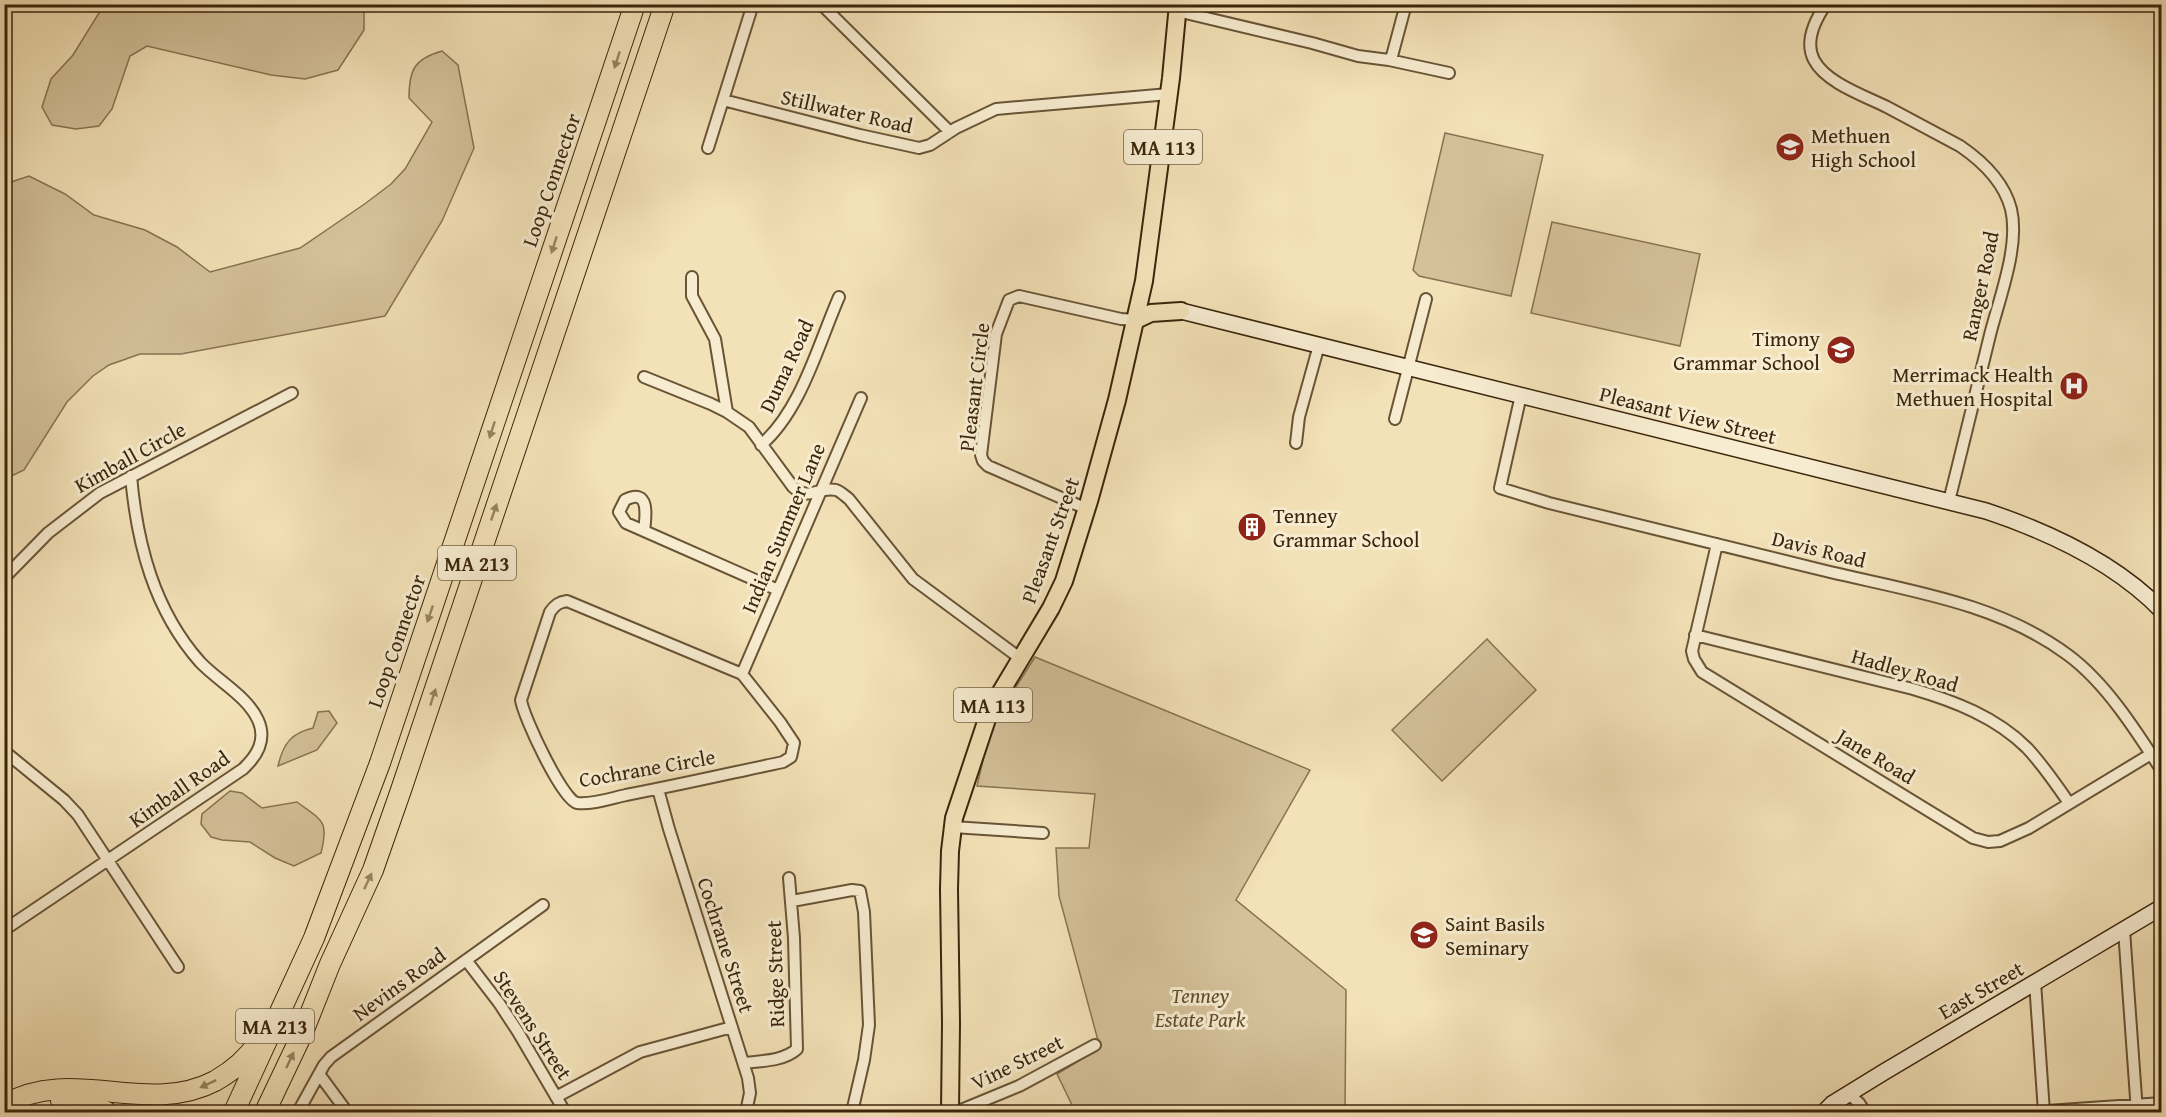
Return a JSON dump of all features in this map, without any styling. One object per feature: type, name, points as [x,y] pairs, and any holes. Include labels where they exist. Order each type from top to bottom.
[{"type":"highway","name":"Loop Connector","points":[[234,1113],[314,938],[380,763],[635,4]]},
{"type":"highway","name":"MA 213","points":[[265,1113],[303,1032],[330,964],[376,861],[665,4]]},
{"type":"highway","points":[[4,1105],[26,1095],[50,1089],[166,1096],[198,1089],[220,1078],[241,1063],[257,1044],[314,938]]},
{"type":"highway","points":[[15,1113],[38,1103],[62,1101],[84,1103],[107,1113]]},
{"type":"main road","name":"Pleasant Street","points":[[950,1113],[951,1023],[948,889],[953,827],[987,719],[996,700],[1052,608],[1060,589],[1087,509],[1118,400],[1142,289],[1169,94],[1178,8]]},
{"type":"main road","points":[[1142,289],[1156,299],[1181,311]]},
{"type":"main road","points":[[1136,320],[1151,313],[1181,311]]},
{"type":"street","points":[[708,148],[753,4]]},
{"type":"street","points":[[821,4],[950,132]]},
{"type":"street","points":[[1389,60],[1406,4]]},
{"type":"street","name":"Ranger Road","points":[[1826,4],[1813,27],[1810,46],[1819,68],[1845,86],[1955,143],[1977,158],[1996,179],[2011,207],[2013,225],[2007,266],[1949,501]]},
{"type":"street","points":[[1178,8],[1358,56],[1449,73]]},
{"type":"street","name":"Stillwater Road","points":[[723,100],[919,148],[930,145],[950,132],[996,109],[1169,94]]},
{"type":"street","points":[[692,277],[692,296],[715,339],[727,412]]},
{"type":"street","name":"Pleasant Circle","points":[[1087,509],[988,466],[983,461],[981,456],[996,334],[1009,300],[1019,296],[1121,319],[1136,320]]},
{"type":"street","name":"Duma Road","points":[[761,446],[779,429],[795,402],[839,297]]},
{"type":"street","points":[[1395,419],[1426,299]]},
{"type":"street","name":"Pleasant View Street","points":[[1181,311],[1949,501],[2004,517],[2067,543],[2105,566],[2162,611]]},
{"type":"street","points":[[1296,443],[1299,417],[1319,345]]},
{"type":"street","points":[[644,377],[727,412],[749,427],[761,446],[799,493],[808,495],[820,491],[837,490],[849,499],[913,579],[1021,659]]},
{"type":"street","name":"Kimball Circle","points":[[4,578],[25,554],[65,518],[100,493],[292,393]]},
{"type":"street","name":"Davis Road","points":[[1521,395],[1500,488],[1549,503],[1935,597],[2001,618],[2045,640],[2069,656],[2111,698],[2162,771]]},
{"type":"street","name":"Indian Summer Lane","points":[[742,674],[861,398]]},
{"type":"street","name":"Kimball Road","points":[[4,930],[243,769],[259,751],[261,741],[258,721],[251,710],[201,663],[177,631],[166,611],[141,548],[135,520],[131,476]]},
{"type":"street","points":[[645,531],[778,590]]},
{"type":"street","name":"Jane Road","points":[[1717,544],[1692,651],[1702,672],[1973,838],[1988,842],[2000,841],[2029,828],[2151,754]]},
{"type":"street","name":"Cochrane Circle","points":[[561,602],[578,604],[742,674],[794,743],[791,757],[783,762],[596,801],[577,803],[572,801],[565,792],[539,746],[521,700],[550,612],[561,602]]},
{"type":"street","name":"Hadley Road","points":[[1695,636],[1912,689],[1963,706],[2008,732],[2026,747],[2047,771],[2069,803]]},
{"type":"street","points":[[4,752],[64,800],[78,815],[178,967]]},
{"type":"street","name":"Cochrane Street","points":[[658,789],[744,1063],[750,1093],[746,1113]]},
{"type":"street","points":[[953,827],[1043,833]]},
{"type":"street","name":"Ridge Street","points":[[744,1063],[776,1059],[796,1049],[792,901],[789,878]]},
{"type":"street","points":[[792,901],[852,890],[860,891],[864,912],[869,1025],[852,1113]]},
{"type":"street","name":"Nevins Road","points":[[298,1113],[331,1057],[543,905]]},
{"type":"street","name":"East Street","points":[[1824,1113],[1832,1104],[2162,907]]},
{"type":"street","points":[[2124,930],[2137,1109]]},
{"type":"street","name":"Stevens Street","points":[[466,960],[499,1003],[565,1113]]},
{"type":"street","points":[[2035,982],[2044,1112]]},
{"type":"street","points":[[556,1097],[640,1052],[732,1028]]},
{"type":"street","name":"Vine Street","points":[[956,1113],[1019,1086],[1095,1045]]},
{"type":"street","points":[[319,1074],[347,1113]]},
{"type":"street","points":[[1849,1094],[1859,1103],[1864,1113]]},
{"type":"street","points":[[2031,1113],[2137,1109],[2162,1103]]},
{"type":"green space","points":[[108,5],[364,5],[364,30],[338,70],[305,79],[271,75],[147,46],[130,56],[112,109],[99,126],[76,129],[52,125],[42,107],[51,79],[73,55],[102,8]]},
{"type":"green space","points":[[442,51],[458,65],[474,148],[442,221],[385,316],[181,354],[140,354],[109,365],[93,376],[67,402],[24,470],[5,479],[5,187],[29,176],[65,194],[94,215],[145,230],[177,247],[210,272],[300,248],[366,203],[391,184],[405,169],[432,122],[409,98],[412,73],[419,62]]},
{"type":"green space","points":[[1445,133],[1543,155],[1511,296],[1419,276],[1413,270]]},
{"type":"green space","points":[[1552,222],[1700,254],[1680,346],[1531,313]]},
{"type":"green space","points":[[1487,639],[1536,690],[1442,781],[1392,730]]},
{"type":"green space","name":"Tenney Estate Park","points":[[1035,657],[1310,770],[1236,900],[1346,990],[1345,1112],[1073,1112],[1057,1074],[1100,1048],[1059,896],[1056,848],[1089,848],[1095,794],[977,786],[991,726]]},
{"type":"green space","points":[[329,711],[337,723],[317,750],[278,766],[282,751],[289,741],[299,733],[313,728],[318,712]]},
{"type":"green space","points":[[230,791],[242,793],[262,808],[297,802],[313,813],[322,823],[324,834],[321,853],[294,866],[275,858],[250,842],[211,837],[201,824],[202,814]]},
{"type":"place","name":"Methuen High School","points":[[1790,147]]},
{"type":"place","name":"Timony Grammar School","points":[[1841,350]]},
{"type":"place","name":"Merrimack Health Methuen Hospital","points":[[2074,386]]},
{"type":"place","name":"Tenney Grammar School","points":[[1252,527]]},
{"type":"place","name":"Saint Basils Seminary","points":[[1424,935]]}]
